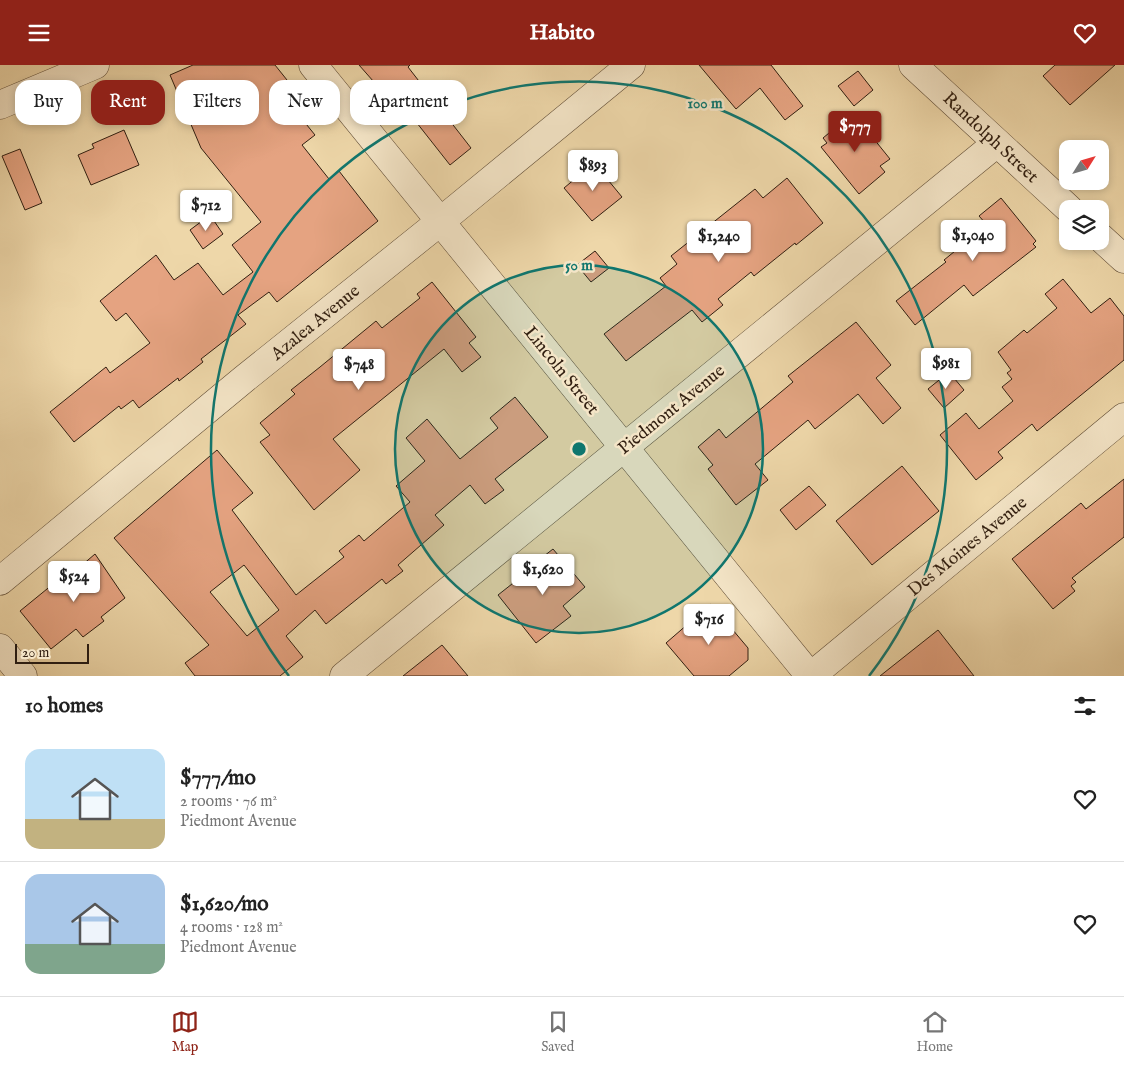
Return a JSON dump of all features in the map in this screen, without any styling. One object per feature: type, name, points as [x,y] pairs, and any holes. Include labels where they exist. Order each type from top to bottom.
[{"type":"street","points":[[0,105],[94,65]]},
{"type":"street","name":"Lincoln Street","points":[[313,65],[811,676]]},
{"type":"street","name":"Azalea Avenue","points":[[0,581],[631,65]]},
{"type":"street","name":"Randolph Street","points":[[912,65],[1059,200]]},
{"type":"street","name":"Piedmont Avenue","points":[[344,676],[997,143]]},
{"type":"street","points":[[1109,245],[1124,259]]},
{"type":"street","name":"Des Moines Avenue","points":[[811,676],[1124,417]]},
{"type":"street","points":[[0,648],[23,676]]},
{"type":"building","points":[[193,65],[275,65],[287,80],[269,80],[269,125],[307,125],[315,135],[302,145],[329,179],[339,171],[378,221],[277,302],[269,292],[238,315],[246,324],[201,359],[203,362],[179,381],[178,378],[139,408],[133,400],[121,409],[119,406],[74,442],[50,412],[106,367],[110,373],[150,343],[126,313],[116,321],[100,301],[156,255],[174,280],[198,263],[223,295],[253,272],[232,245],[261,222],[201,148],[191,125],[259,125],[259,80],[175,80],[175,87],[170,75]]},
{"type":"building","points":[[359,65],[410,65],[408,67],[418,80],[372,80]]},
{"type":"building","points":[[699,65],[771,65],[803,106],[785,120],[760,88],[736,109]]},
{"type":"building","points":[[1055,65],[1115,65],[1070,105],[1043,76]]},
{"type":"building","points":[[858,71],[873,90],[854,106],[838,86]]},
{"type":"building","points":[[853,113],[890,159],[880,166],[885,172],[859,194],[821,147],[827,143],[823,138]]},
{"type":"building","points":[[418,125],[453,125],[471,148],[450,165]]},
{"type":"building","points":[[124,130],[139,165],[91,185],[78,155],[94,148],[92,144]]},
{"type":"building","points":[[20,149],[42,203],[25,210],[2,156]]},
{"type":"building","points":[[594,163],[622,197],[592,221],[564,188]]},
{"type":"building","points":[[787,178],[823,223],[754,276],[751,272],[718,299],[723,305],[702,322],[692,310],[626,361],[604,334],[666,286],[660,278],[677,264],[671,256],[755,189],[763,198]]},
{"type":"building","points":[[1001,198],[1036,241],[1033,244],[1036,247],[973,296],[964,285],[915,325],[896,301],[946,262],[944,260],[987,225],[979,216]]},
{"type":"building","points":[[210,215],[223,234],[203,249],[190,230]]},
{"type":"building","points":[[595,251],[609,268],[591,282],[577,265]]},
{"type":"building","points":[[1063,279],[1091,313],[1110,298],[1124,316],[1124,360],[1037,431],[1032,424],[998,452],[1003,458],[976,480],[940,435],[966,413],[979,429],[1013,401],[1002,387],[1012,379],[1007,373],[1011,370],[998,352],[1024,330],[1027,333],[1057,308],[1045,294]]},
{"type":"building","points":[[432,282],[476,337],[469,343],[481,357],[462,372],[444,349],[333,439],[360,470],[314,510],[260,442],[270,435],[260,423],[295,394],[291,390],[376,321],[382,328],[420,298],[417,294]]},
{"type":"building","points":[[856,322],[891,365],[876,378],[901,408],[883,424],[858,394],[815,429],[808,420],[755,464],[768,480],[736,505],[708,469],[713,465],[698,447],[719,429],[726,438],[793,382],[788,376]]},
{"type":"building","points":[[949,372],[964,390],[944,408],[928,389]]},
{"type":"building","points":[[515,397],[548,437],[495,479],[504,490],[485,504],[470,485],[435,515],[444,525],[398,565],[403,571],[386,584],[382,579],[326,624],[315,610],[286,636],[303,657],[280,676],[195,676],[185,663],[209,645],[114,538],[217,450],[253,493],[232,510],[296,595],[344,557],[339,551],[359,535],[364,541],[410,502],[396,486],[425,461],[406,438],[427,419],[460,459],[498,428],[490,418]],"holes":[[[244,565],[279,610],[247,636],[210,592]]]},
{"type":"building","points":[[902,466],[939,511],[872,565],[836,521]]},
{"type":"building","points":[[1124,479],[1124,537],[1072,578],[1076,582],[1071,586],[1075,591],[1053,609],[1012,559],[1081,503],[1086,509]]},
{"type":"building","points":[[809,486],[826,505],[796,530],[780,510]]},
{"type":"building","points":[[553,549],[585,587],[563,606],[571,616],[536,643],[498,595]]},
{"type":"building","points":[[95,554],[125,598],[101,617],[104,621],[83,637],[76,629],[51,649],[20,611],[58,580],[80,564],[81,566]]},
{"type":"building","points":[[711,604],[748,648],[748,660],[729,676],[694,676],[666,643]]},
{"type":"building","points":[[938,630],[974,676],[880,676]]},
{"type":"building","points":[[442,645],[468,676],[403,676]]}]
